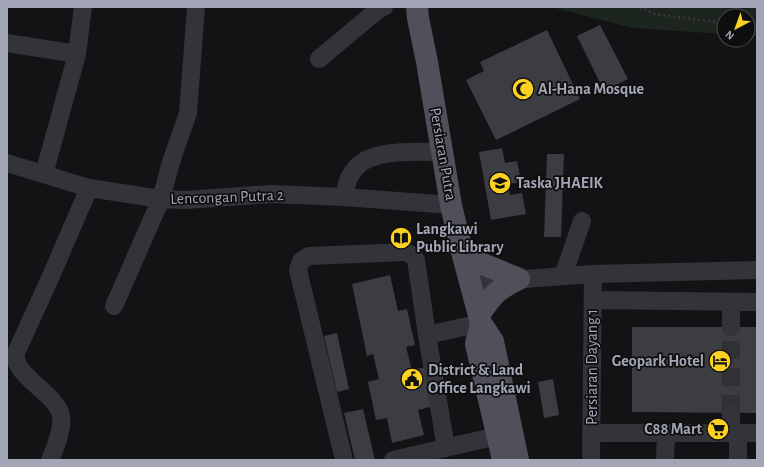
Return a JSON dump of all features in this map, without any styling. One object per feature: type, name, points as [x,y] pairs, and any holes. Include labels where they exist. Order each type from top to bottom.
[{"type":"main road","name":"Persiaran Putra","points":[[417,7],[451,205],[480,319],[493,341],[518,460]]},
{"type":"main road","points":[[462,252],[478,262],[519,279]]},
{"type":"main road","points":[[480,319],[491,297],[498,290],[519,279]]},
{"type":"main road","name":"Persiaran Putra","points":[[480,319],[476,344],[503,460]]},
{"type":"street","points":[[44,174],[77,54],[83,7]]},
{"type":"street","points":[[114,306],[161,199],[170,162],[182,133],[188,112],[196,7]]},
{"type":"street","points":[[319,59],[381,7]]},
{"type":"street","points":[[7,43],[77,54]]},
{"type":"street","points":[[344,196],[349,178],[357,167],[366,159],[408,152],[442,152]]},
{"type":"street","name":"Lencongan Putra 2","points":[[7,163],[89,188],[161,199],[185,200],[271,194],[344,196],[451,205]]},
{"type":"street","points":[[52,459],[59,433],[61,416],[57,406],[19,367],[11,354],[51,276],[89,188]]},
{"type":"street","points":[[563,276],[582,221]]},
{"type":"street","points":[[344,460],[298,270],[301,261],[309,256],[406,252],[412,255],[416,260],[446,448]]},
{"type":"street","points":[[470,283],[593,274],[757,270]]},
{"type":"street","name":"Persiaran Dayang 1","points":[[591,460],[593,274]]},
{"type":"street","points":[[593,300],[757,302]]},
{"type":"street","points":[[731,302],[731,327]]},
{"type":"street","points":[[427,335],[480,319]]},
{"type":"street","points":[[731,413],[738,460]]},
{"type":"street","points":[[592,433],[757,433]]},
{"type":"street","points":[[665,460],[666,433]]},
{"type":"street","points":[[393,460],[497,436]]},
{"type":"path","points":[[640,7],[655,14],[716,22]]},
{"type":"shaded area","points":[[551,7],[757,7],[757,36],[756,8],[716,8],[716,33],[633,28]]},
{"type":"building","points":[[600,25],[628,79],[604,91],[577,36]]},
{"type":"building","name":"Al-Hana Mosque","points":[[547,30],[580,99],[496,140],[466,80],[484,71],[480,62]]},
{"type":"building","name":"Taska JHAEIK","points":[[502,148],[505,163],[517,161],[521,182],[508,184],[510,195],[522,193],[526,214],[491,220],[479,152]]},
{"type":"building","points":[[547,154],[564,154],[561,237],[544,237]]},
{"type":"building","points":[[390,275],[398,311],[407,309],[415,345],[406,347],[412,370],[426,367],[434,406],[418,410],[424,435],[392,443],[387,418],[376,420],[368,382],[379,379],[373,354],[367,356],[352,284]]},
{"type":"building","points":[[632,327],[757,327],[757,413],[632,412]]},
{"type":"building","points":[[337,333],[349,389],[337,392],[324,336]]},
{"type":"building","points":[[553,379],[559,415],[544,418],[538,382]]},
{"type":"building","points":[[363,409],[375,460],[355,460],[344,413]]},
{"type":"tunnel","points":[[731,327],[731,413]]},
{"type":"place","name":"Al-Hana Mosque","points":[[523,89]]},
{"type":"place","name":"Taska JHAEIK","points":[[500,183]]},
{"type":"place","name":"Langkawi Public Library","points":[[401,238]]},
{"type":"place","name":"Geopark Hotel","points":[[720,361]]},
{"type":"place","name":"District & Land Office Langkawi","points":[[412,379]]},
{"type":"place","name":"C88 Mart","points":[[718,429]]}]
